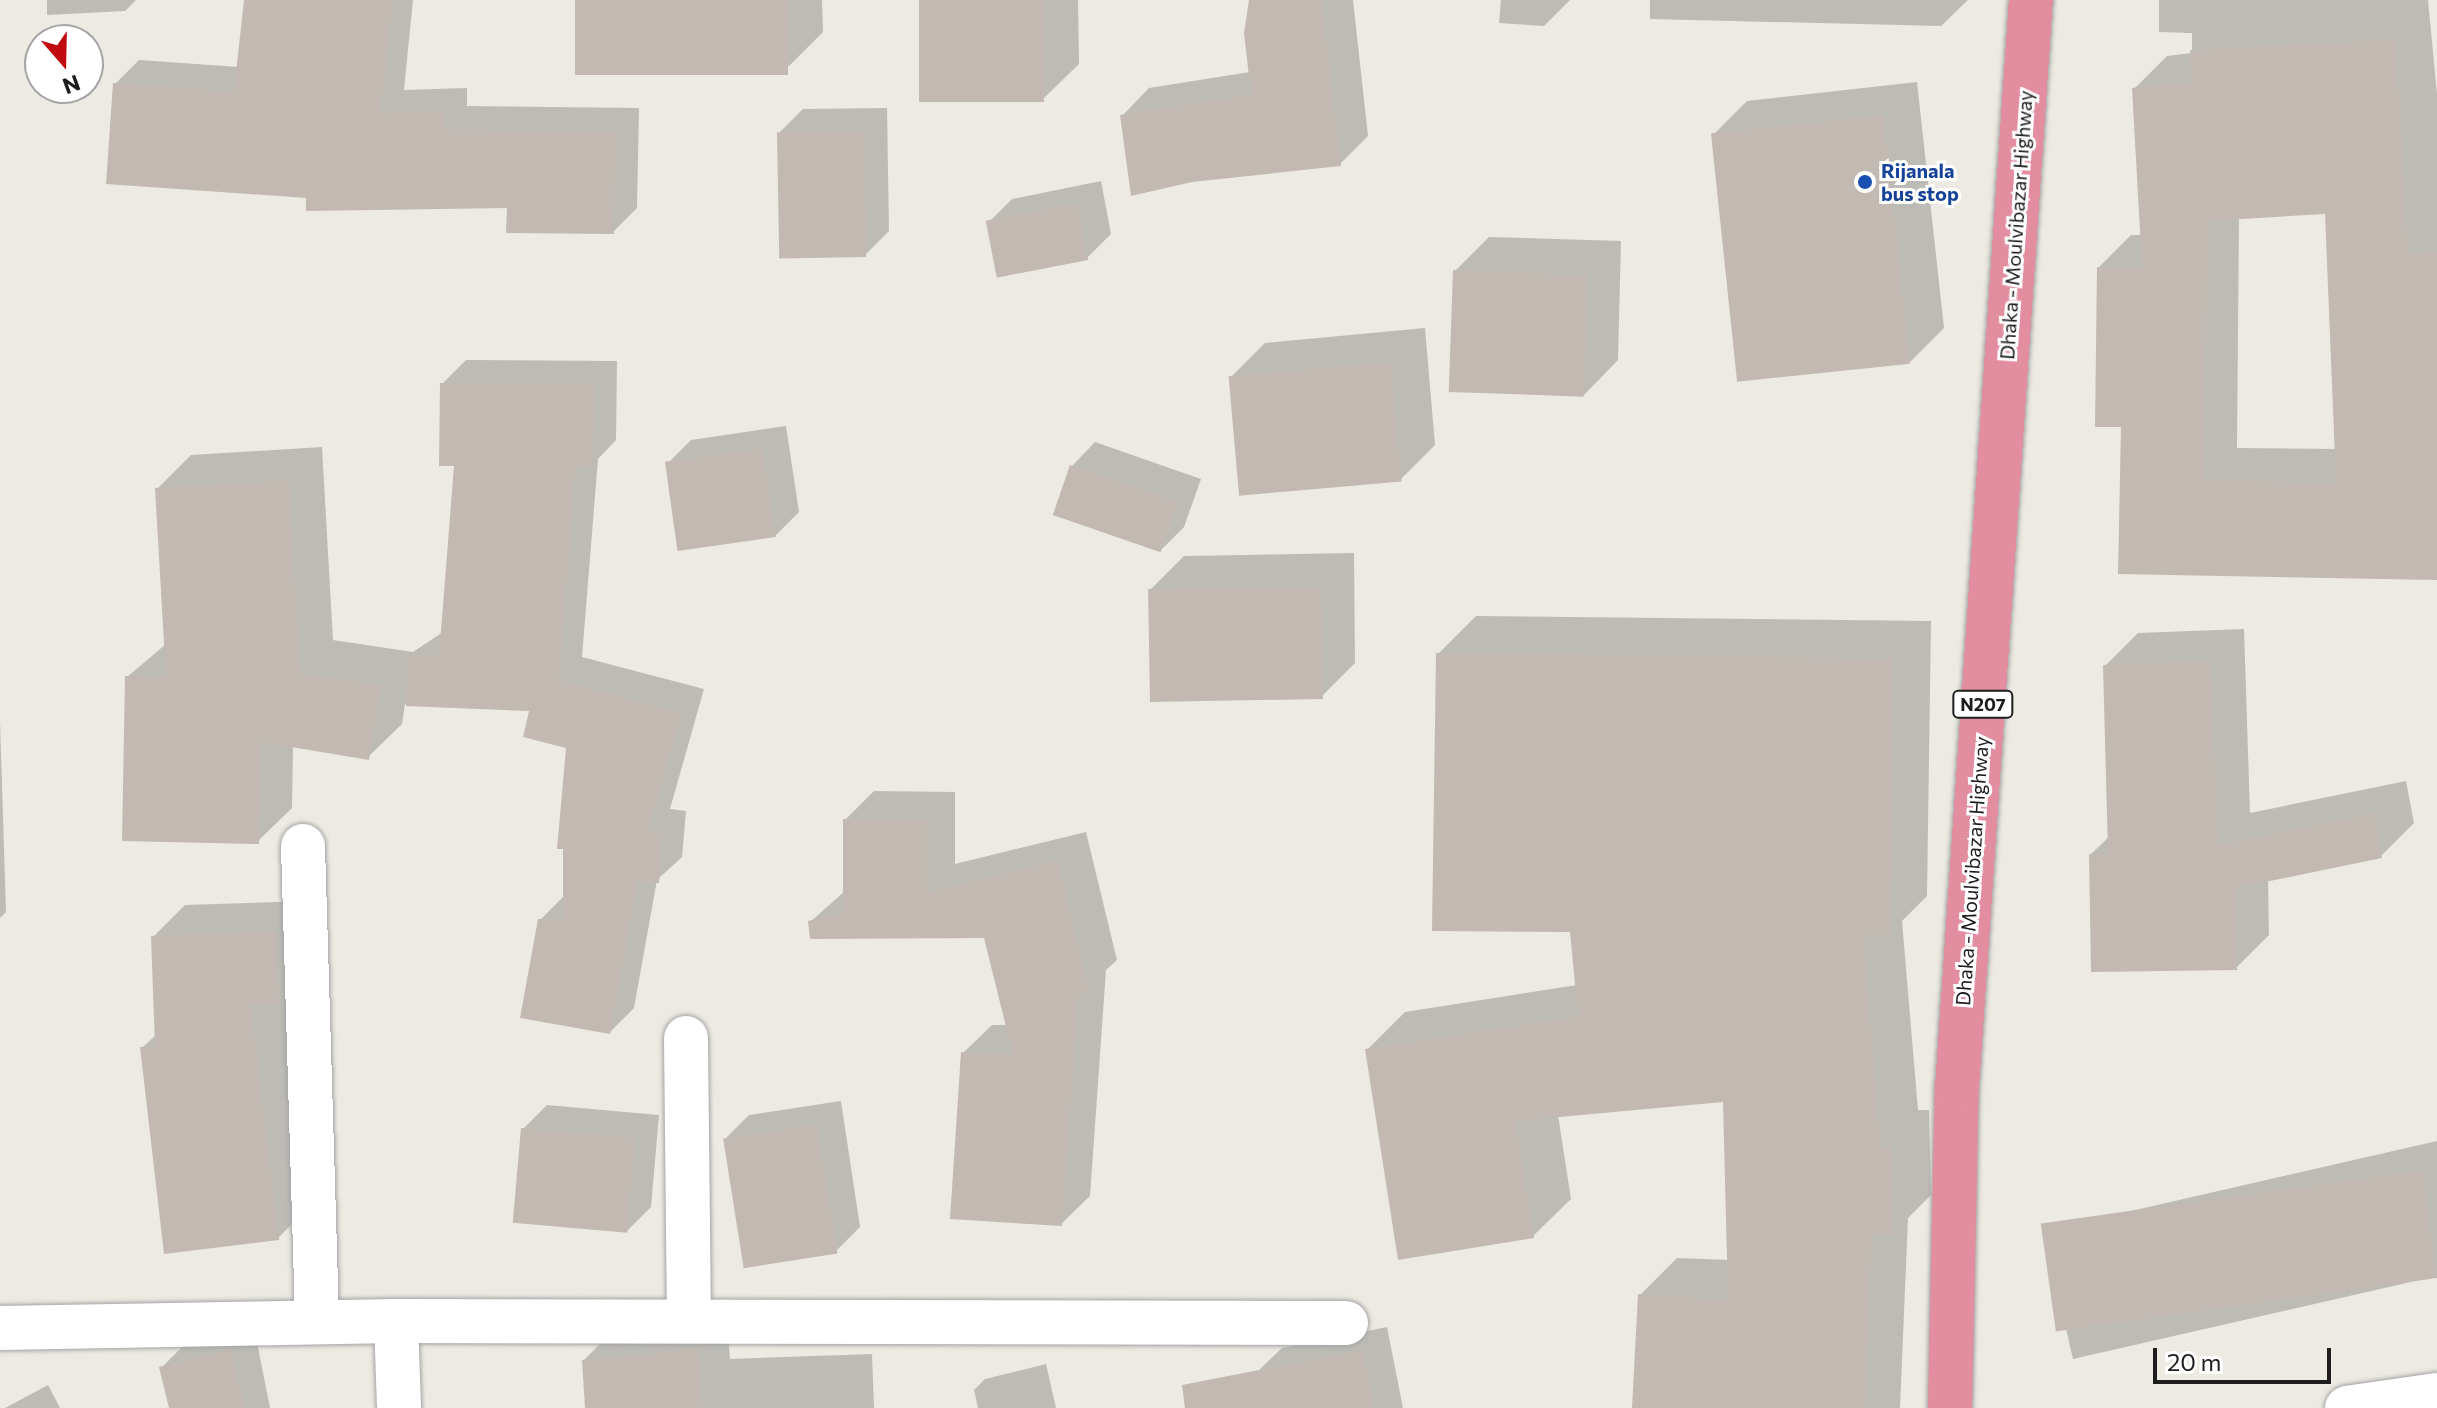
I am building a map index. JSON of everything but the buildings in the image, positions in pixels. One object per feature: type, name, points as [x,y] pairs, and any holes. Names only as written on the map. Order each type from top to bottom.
[{"type":"highway","name":"Dhaka - Moulvibazar Highway","points":[[1950,1408],[1957,1087],[2031,0]]},
{"type":"street","points":[[303,846],[317,1322]]},
{"type":"street","points":[[686,1038],[689,1321]]},
{"type":"street","points":[[396,1321],[399,1408]]},
{"type":"street","points":[[0,1328],[396,1321],[1346,1323]]},
{"type":"street","points":[[2347,1408],[2437,1395]]},
{"type":"place","name":"Rijanala bus stop","points":[[1865,182]]}]
